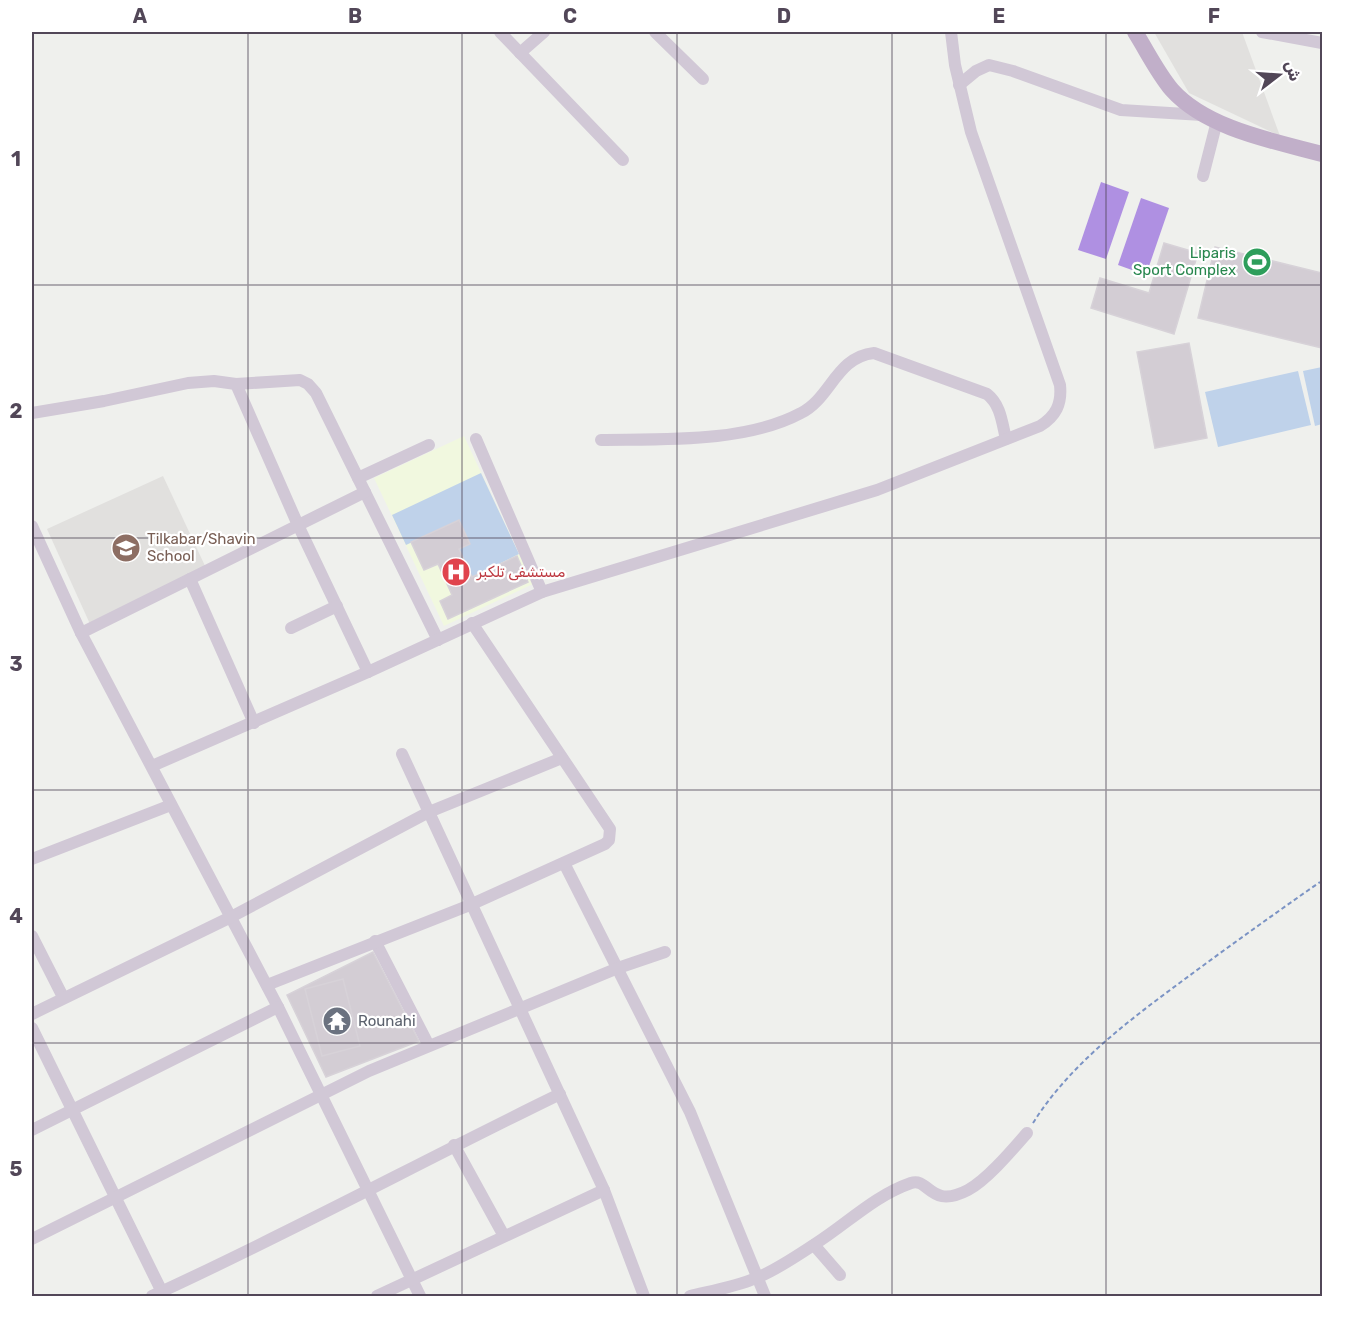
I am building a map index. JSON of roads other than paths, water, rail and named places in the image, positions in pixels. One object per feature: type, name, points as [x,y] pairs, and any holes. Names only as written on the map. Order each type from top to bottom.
[{"type":"main road","points":[[1135,32],[1166,82],[1184,100],[1211,118],[1271,140],[1323,154]]},
{"type":"street","points":[[500,32],[622,160]]},
{"type":"street","points":[[520,53],[544,32]]},
{"type":"street","points":[[655,32],[703,80]]},
{"type":"street","points":[[152,766],[254,723],[542,592],[877,490],[1047,422],[1060,402],[1060,385],[971,132],[959,85],[951,32]]},
{"type":"street","points":[[1262,32],[1323,43]]},
{"type":"street","points":[[959,85],[976,71],[989,65],[1013,71],[1121,110],[1211,118],[1203,176]]},
{"type":"street","points":[[601,440],[731,435],[768,425],[807,411],[844,365],[866,354],[874,353],[987,394],[994,399],[998,407],[1006,439]]},
{"type":"street","points":[[32,413],[104,401],[188,383],[214,381],[236,384],[300,380],[308,384],[316,393],[438,640]]},
{"type":"street","points":[[236,384],[298,525],[368,672]]},
{"type":"street","points":[[476,439],[542,592]]},
{"type":"street","points":[[358,478],[429,445]]},
{"type":"street","points":[[81,633],[365,492]]},
{"type":"street","points":[[32,526],[81,633],[267,985],[420,1296]]},
{"type":"street","points":[[190,579],[254,723]]},
{"type":"street","points":[[291,628],[337,606]]},
{"type":"street","points":[[267,985],[470,904],[564,863],[609,840],[611,833],[472,623]]},
{"type":"street","points":[[402,754],[604,1190],[644,1296]]},
{"type":"street","points":[[32,1014],[231,917],[429,812],[562,758]]},
{"type":"street","points":[[33,854],[171,805]]},
{"type":"street","points":[[564,863],[690,1112],[765,1296]]},
{"type":"street","points":[[32,936],[63,997]]},
{"type":"street","points":[[375,941],[428,1044]]},
{"type":"street","points":[[32,1239],[320,1094],[428,1044],[665,951]]},
{"type":"street","points":[[32,1130],[278,1007]]},
{"type":"street","points":[[32,1028],[116,1197],[160,1295],[368,1191],[454,1145],[560,1094]]},
{"type":"street","points":[[690,1296],[756,1278],[814,1245],[870,1203],[913,1182],[922,1182],[936,1196],[947,1197],[969,1190],[1005,1158],[1027,1133]]},
{"type":"street","points":[[454,1145],[504,1236]]},
{"type":"street","points":[[377,1296],[604,1190]]},
{"type":"street","points":[[814,1245],[840,1275]]},
{"type":"place","name":"Liparis Sport Complex","points":[[1257,262]]},
{"type":"place","name":"Tilkabar/Shavin School","points":[[126,548]]},
{"type":"place","name":"مستشفى تلكبر","points":[[456,572]]},
{"type":"place","name":"Rounahi","points":[[337,1021]]}]
